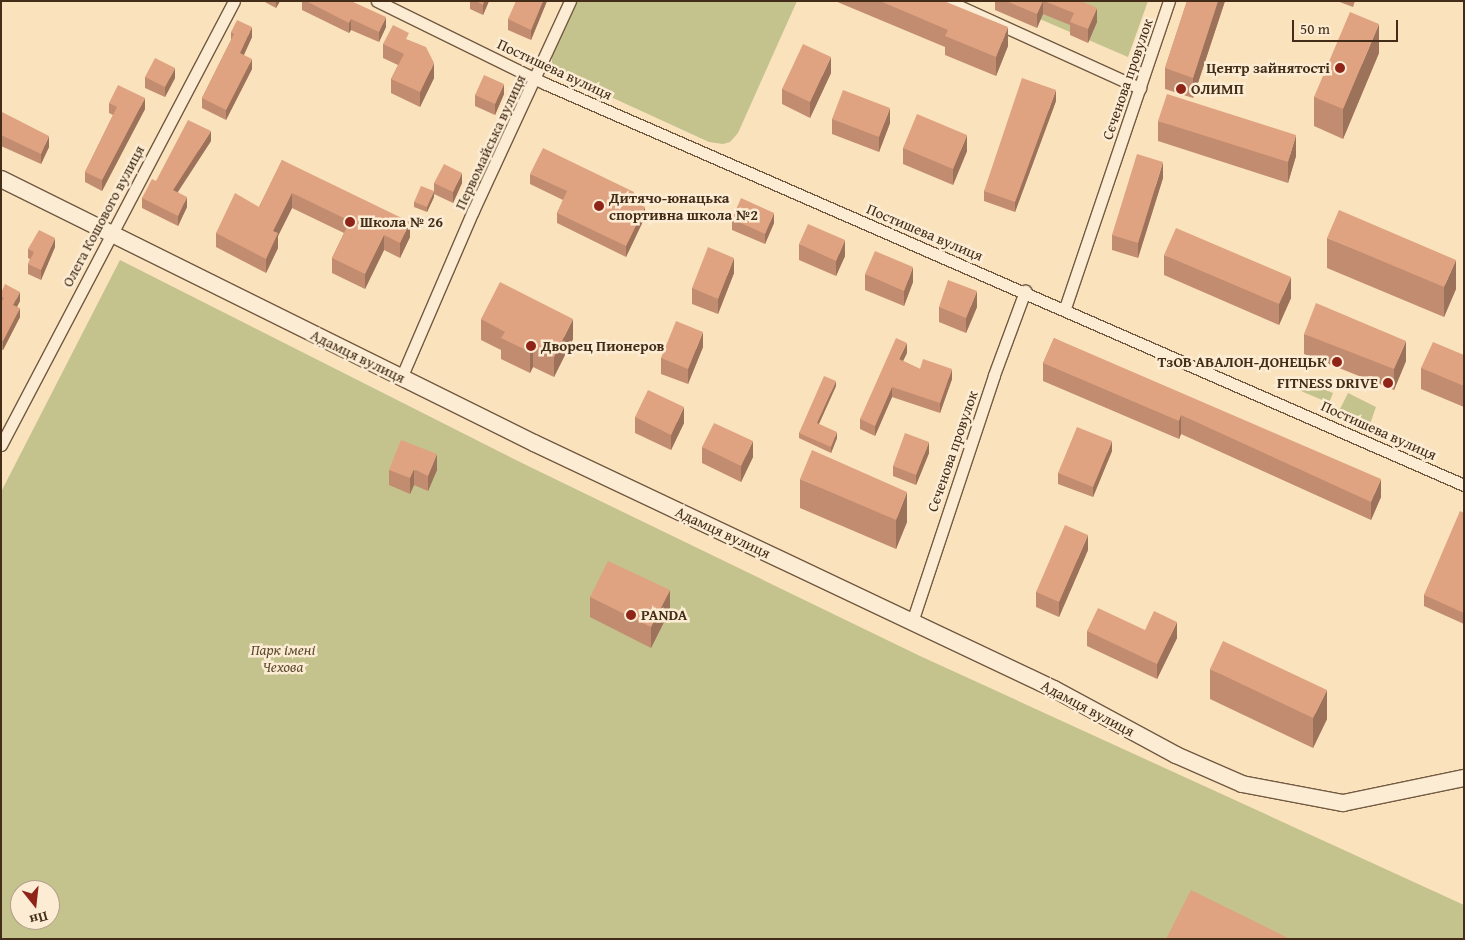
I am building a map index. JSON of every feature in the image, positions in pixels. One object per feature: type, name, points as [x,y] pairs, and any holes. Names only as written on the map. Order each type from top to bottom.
[{"type":"street","name":"Олега Кошового вулиця","points":[[1,445],[110,234],[234,1]]},
{"type":"street","name":"Постишева вулиця","points":[[377,1],[537,79],[1065,308],[1464,485]]},
{"type":"street","name":"Первомайська вулиця","points":[[402,378],[473,212],[537,79],[570,1]]},
{"type":"street","points":[[948,1],[1140,88]]},
{"type":"street","name":"Сєченова провулок","points":[[1065,308],[1169,1]]},
{"type":"street","name":"Адамця вулиця","points":[[1,179],[402,378],[1054,689],[1176,755],[1242,784],[1343,803],[1464,778]]},
{"type":"street","name":"Сєченова провулок","points":[[912,622],[994,375],[1025,291]]},
{"type":"green space","points":[[576,1],[797,1],[738,133],[730,142],[723,144],[709,142],[552,70],[552,57]]},
{"type":"green space","points":[[998,1],[1148,1],[1128,57]]},
{"type":"green space","name":"Парк імені Чехова","points":[[120,260],[524,464],[920,656],[1464,905],[1464,939],[1,939],[1,492]]},
{"type":"green space","points":[[1305,381],[1333,393],[1329,403],[1301,391]]},
{"type":"green space","points":[[1348,393],[1376,407],[1370,424],[1339,411]]},
{"type":"building","points":[[306,1],[351,1],[386,17],[379,32],[351,19],[349,23]]},
{"type":"building","points":[[476,1],[484,1],[483,5]]},
{"type":"building","points":[[516,1],[543,1],[531,30],[508,19]]},
{"type":"building","points":[[880,1],[944,1],[1008,27],[996,57],[945,36],[948,30]]},
{"type":"building","points":[[1006,1],[1043,1],[1037,14]]},
{"type":"building","points":[[1044,1],[1081,1],[1097,8],[1088,29],[1070,22],[1074,13]]},
{"type":"building","points":[[1187,1],[1218,1],[1193,78],[1165,68]]},
{"type":"building","points":[[1350,12],[1379,24],[1343,109],[1314,97]]},
{"type":"building","points":[[237,20],[252,27],[240,53],[252,59],[226,110],[202,98],[234,34],[231,32]]},
{"type":"building","points":[[393,25],[409,33],[406,39],[426,47],[434,63],[420,92],[391,79],[404,54],[383,44]]},
{"type":"building","points":[[803,44],[831,57],[810,102],[782,89]]},
{"type":"building","points":[[155,58],[175,68],[165,87],[145,77]]},
{"type":"building","points":[[484,75],[504,84],[495,104],[475,95]]},
{"type":"building","points":[[1022,78],[1056,90],[1015,202],[984,191]]},
{"type":"building","points":[[118,85],[145,98],[102,180],[85,172],[117,107],[109,103]]},
{"type":"building","points":[[843,90],[890,108],[879,137],[832,119]]},
{"type":"building","points":[[1167,94],[1296,135],[1288,162],[1158,121]]},
{"type":"building","points":[[2,112],[49,136],[41,154],[1,135]]},
{"type":"building","points":[[917,114],[967,135],[953,169],[903,148]]},
{"type":"building","points":[[188,120],[211,131],[173,190],[187,197],[178,216],[142,198],[152,179],[156,181]]},
{"type":"building","name":"Дитячо-юнацька спортивна школа №2","points":[[543,148],[634,192],[631,200],[645,207],[626,246],[557,213],[567,191],[530,174]]},
{"type":"building","points":[[1137,154],[1163,162],[1138,243],[1112,235]]},
{"type":"building","points":[[282,160],[410,222],[400,243],[384,235],[365,274],[332,258],[350,221],[292,193],[273,231],[278,233],[266,259],[216,233],[235,193],[259,207]]},
{"type":"building","points":[[444,164],[462,173],[453,192],[434,183]]},
{"type":"building","points":[[421,186],[434,191],[427,207],[414,202]]},
{"type":"building","points":[[741,198],[774,213],[765,234],[732,219]]},
{"type":"building","points":[[1339,210],[1456,260],[1444,287],[1327,238]]},
{"type":"building","points":[[808,224],[845,240],[836,261],[799,244]]},
{"type":"building","points":[[1176,228],[1291,277],[1279,304],[1164,255]]},
{"type":"building","points":[[39,230],[55,238],[41,270],[28,264],[34,252],[28,249]]},
{"type":"building","points":[[708,247],[734,258],[718,299],[692,288]]},
{"type":"building","points":[[875,251],[913,267],[904,291],[865,274]]},
{"type":"building","points":[[948,280],[977,291],[966,318],[939,307]]},
{"type":"building","points":[[500,282],[573,319],[554,357],[533,347],[530,352],[501,338],[505,332],[481,319]]},
{"type":"building","points":[[5,284],[20,292],[13,305],[20,308],[3,341],[1,340],[1,302],[4,298],[1,296],[1,293]]},
{"type":"building","points":[[1316,303],[1406,341],[1394,369],[1304,334]]},
{"type":"building","points":[[676,321],[703,332],[688,369],[661,358]]},
{"type":"building","points":[[896,338],[907,343],[899,359],[920,369],[923,359],[952,369],[940,403],[892,387],[875,426],[860,419]]},
{"type":"building","points":[[1054,338],[1381,479],[1371,502],[1181,415],[1179,421],[1043,363]]},
{"type":"building","points":[[1433,342],[1464,355],[1464,386],[1421,368]]},
{"type":"building","points":[[824,376],[836,381],[817,423],[837,432],[831,447],[799,433]]},
{"type":"building","points":[[648,390],[684,407],[671,435],[635,417]]},
{"type":"building","points":[[714,423],[753,441],[741,466],[702,447]]},
{"type":"building","points":[[1077,427],[1112,441],[1093,487],[1058,473]]},
{"type":"building","points":[[905,433],[929,442],[916,475],[893,466]]},
{"type":"building","points":[[401,440],[437,454],[428,476],[414,469],[410,478],[389,470]]},
{"type":"building","points":[[812,450],[907,492],[896,520],[800,479]]},
{"type":"building","points":[[1460,511],[1464,513],[1464,613],[1424,595]]},
{"type":"building","points":[[1065,525],[1088,535],[1059,602],[1036,592]]},
{"type":"building","points":[[608,561],[670,590],[651,627],[590,597]]},
{"type":"building","points":[[1098,608],[1145,630],[1154,611],[1177,622],[1157,664],[1087,631]]},
{"type":"building","points":[[1223,641],[1327,690],[1313,718],[1210,669]]},
{"type":"building","points":[[1191,890],[1290,939],[1166,939]]},
{"type":"place","name":"Центр зайнятості","points":[[1340,68]]},
{"type":"place","name":"ОЛИМП","points":[[1181,89]]},
{"type":"place","name":"Дитячо-юнацька спортивна школа №2","points":[[599,206]]},
{"type":"place","name":"Школа № 26","points":[[350,222]]},
{"type":"place","name":"Дворец Пионеров","points":[[531,346]]},
{"type":"place","name":"ТзОВ АВАЛОН-ДОНЕЦЬК","points":[[1337,362]]},
{"type":"place","name":"FITNESS DRIVE","points":[[1388,383]]},
{"type":"place","name":"PANDA","points":[[631,615]]}]
